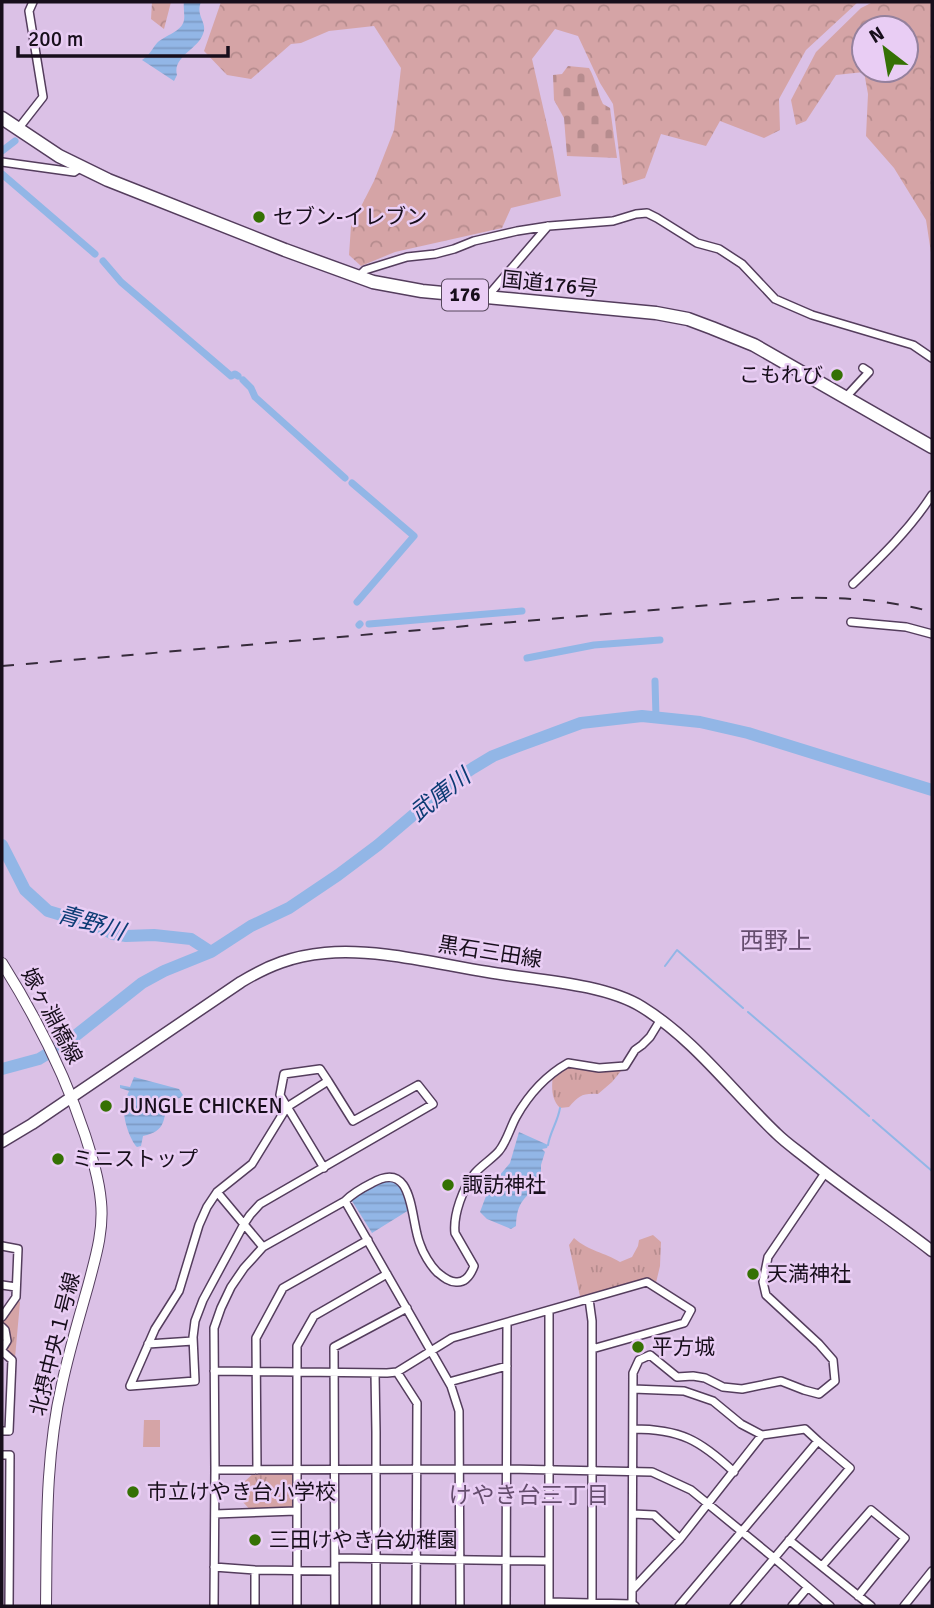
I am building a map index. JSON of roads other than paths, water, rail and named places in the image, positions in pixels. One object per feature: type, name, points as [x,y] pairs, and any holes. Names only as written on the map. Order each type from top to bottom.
[{"type":"highway","name":"国道176号","points":[[2,118],[80,168],[358,277],[397,288],[656,313],[688,319],[754,345],[932,447]]},
{"type":"main road","name":"黒石三田線","points":[[2,1142],[70,1092],[265,967],[289,959],[323,953],[401,957],[592,988],[639,1005],[661,1019],[703,1058],[777,1135],[932,1251]]},
{"type":"street","points":[[18,130],[43,97],[29,11],[33,2]]},
{"type":"street","points":[[2,162],[74,172],[80,168]]},
{"type":"street","points":[[358,277],[365,270],[407,257],[454,249],[474,241],[549,226],[613,221],[647,213],[697,243],[719,248],[742,264],[775,299],[812,315],[913,345],[932,358]]},
{"type":"street","points":[[487,297],[549,226]]},
{"type":"street","points":[[845,398],[869,372],[863,368]]},
{"type":"street","points":[[853,584],[889,550],[932,495]]},
{"type":"street","points":[[851,622],[906,627],[932,634]]},
{"type":"street","name":"嫁ヶ淵橋線","points":[[2,963],[28,1006],[70,1092]]},
{"type":"street","points":[[214,1606],[214,1328],[230,1287],[244,1268],[263,1247],[383,1177],[402,1183],[410,1196],[420,1245],[434,1268],[451,1281],[457,1283],[466,1279],[474,1266],[454,1227],[461,1197],[473,1175],[499,1151],[515,1118],[536,1088],[546,1077],[568,1063],[599,1068],[625,1066],[635,1050],[650,1037],[661,1019]]},
{"type":"street","points":[[324,1168],[287,1107],[280,1095],[284,1074],[320,1069],[353,1121],[418,1085],[433,1104],[324,1168],[260,1204],[244,1224],[202,1300],[195,1321],[193,1341],[195,1381],[130,1386],[148,1344],[179,1291],[207,1207],[218,1192],[252,1164],[287,1107],[328,1082]]},
{"type":"street","name":"北摂中央１号線","points":[[46,1606],[50,1455],[62,1384],[98,1249],[102,1224],[98,1179],[70,1092]]},
{"type":"street","points":[[549,1311],[549,1604],[634,1605],[633,1373],[636,1366],[639,1360],[650,1355],[677,1377],[705,1378],[723,1387],[742,1389],[781,1381],[819,1394],[835,1381],[833,1360],[766,1296],[763,1282],[768,1257],[825,1173]]},
{"type":"street","points":[[218,1192],[263,1247]]},
{"type":"street","points":[[345,1201],[449,1382],[459,1411],[460,1606]]},
{"type":"street","points":[[257,1470],[256,1339],[283,1288],[368,1240]]},
{"type":"street","points":[[2,1246],[18,1248],[16,1297],[2,1317]]},
{"type":"street","points":[[297,1606],[297,1346],[314,1317],[387,1274]]},
{"type":"street","points":[[214,1371],[397,1372],[452,1338],[647,1282],[691,1310],[684,1323],[592,1349]]},
{"type":"street","points":[[2,1285],[16,1287]]},
{"type":"street","points":[[589,1299],[592,1321],[592,1605]]},
{"type":"street","points":[[335,1606],[334,1348],[407,1308]]},
{"type":"street","points":[[506,1606],[507,1323]]},
{"type":"street","points":[[2,1327],[7,1341],[2,1350],[12,1360],[9,1432],[2,1431]]},
{"type":"street","points":[[148,1344],[193,1341]]},
{"type":"street","points":[[449,1382],[507,1366]]},
{"type":"street","points":[[397,1372],[417,1403],[416,1606]]},
{"type":"street","points":[[375,1373],[376,1606]]},
{"type":"street","points":[[633,1390],[684,1391],[713,1401],[741,1424],[762,1434],[805,1429],[850,1468],[734,1606]]},
{"type":"street","points":[[633,1429],[658,1429],[685,1436],[711,1451],[734,1472]]},
{"type":"street","points":[[633,1589],[680,1539],[762,1434]]},
{"type":"street","points":[[679,1606],[818,1441]]},
{"type":"street","points":[[2,1455],[10,1455],[6,1585],[9,1606]]},
{"type":"street","points":[[215,1470],[506,1469],[652,1472],[691,1490],[830,1606]]},
{"type":"street","points":[[821,1566],[870,1510],[905,1538],[858,1596]]},
{"type":"street","points":[[215,1514],[296,1511]]},
{"type":"street","points":[[633,1514],[654,1515],[680,1539]]},
{"type":"street","points":[[789,1540],[871,1606]]},
{"type":"street","points":[[335,1558],[548,1561]]},
{"type":"street","points":[[214,1567],[335,1571]]},
{"type":"street","points":[[255,1570],[255,1606]]},
{"type":"street","points":[[904,1606],[932,1571]]},
{"type":"street","points":[[792,1606],[808,1587]]},
{"type":"water","points":[[184,2],[201,2],[199,11],[204,30],[200,39],[178,63],[174,81],[142,60],[160,40],[183,24]]},
{"type":"water","points":[[134,1077],[179,1089],[183,1095],[168,1100],[163,1123],[156,1131],[143,1136],[141,1146],[137,1147],[125,1118],[124,1106],[129,1091],[120,1088],[120,1085],[130,1087]]},
{"type":"water","points":[[519,1132],[548,1145],[542,1149],[545,1152],[541,1165],[541,1182],[523,1201],[518,1211],[516,1226],[511,1229],[487,1219],[480,1212],[489,1188],[510,1163]]},
{"type":"water","points":[[381,1180],[394,1182],[402,1188],[409,1210],[372,1233],[352,1201],[353,1196]]},
{"type":"waterway","points":[[2,151],[15,141]]},
{"type":"waterway","points":[[2,174],[95,254]]},
{"type":"waterway","points":[[103,261],[121,282],[231,376],[238,376]]},
{"type":"waterway","points":[[243,380],[255,397],[345,478]]},
{"type":"waterway","points":[[352,483],[414,536],[357,602]]},
{"type":"waterway","points":[[369,624],[522,611]]},
{"type":"waterway","points":[[527,658],[594,645],[660,640]]},
{"type":"waterway","points":[[655,681],[656,717]]},
{"type":"waterway","name":"武庫川","points":[[2,1069],[39,1059],[70,1040],[142,983],[211,952],[251,926],[289,908],[378,845],[452,782],[493,756],[581,723],[642,716],[700,722],[748,733],[932,790]]},
{"type":"waterway","name":"青野川","points":[[2,845],[25,890],[48,911],[98,926],[113,934],[191,939],[211,952]]},
{"type":"waterway","points":[[665,966],[677,950],[743,1008]]},
{"type":"waterway","points":[[748,1012],[869,1116]]},
{"type":"waterway","points":[[548,1145],[560,1108]]},
{"type":"waterway","points":[[873,1120],[932,1171]]},
{"type":"railway","points":[[2,666],[792,598],[863,600],[932,612]]},
{"type":"place","name":"セブン-イレブン","points":[[259,217]]},
{"type":"place","name":"こもれび","points":[[837,375]]},
{"type":"place","name":"JUNGLE CHICKEN","points":[[106,1106]]},
{"type":"place","name":"ミニストップ","points":[[58,1159]]},
{"type":"place","name":"諏訪神社","points":[[448,1185]]},
{"type":"place","name":"天満神社","points":[[753,1274]]},
{"type":"place","name":"平方城","points":[[638,1347]]},
{"type":"place","name":"市立けやき台小学校","points":[[133,1492]]},
{"type":"place","name":"三田けやき台幼稚園","points":[[255,1540]]},
{"type":"district","name":"西野上","points":[[776,941]]},
{"type":"district","name":"けやき台三丁目","points":[[529,1495]]}]
